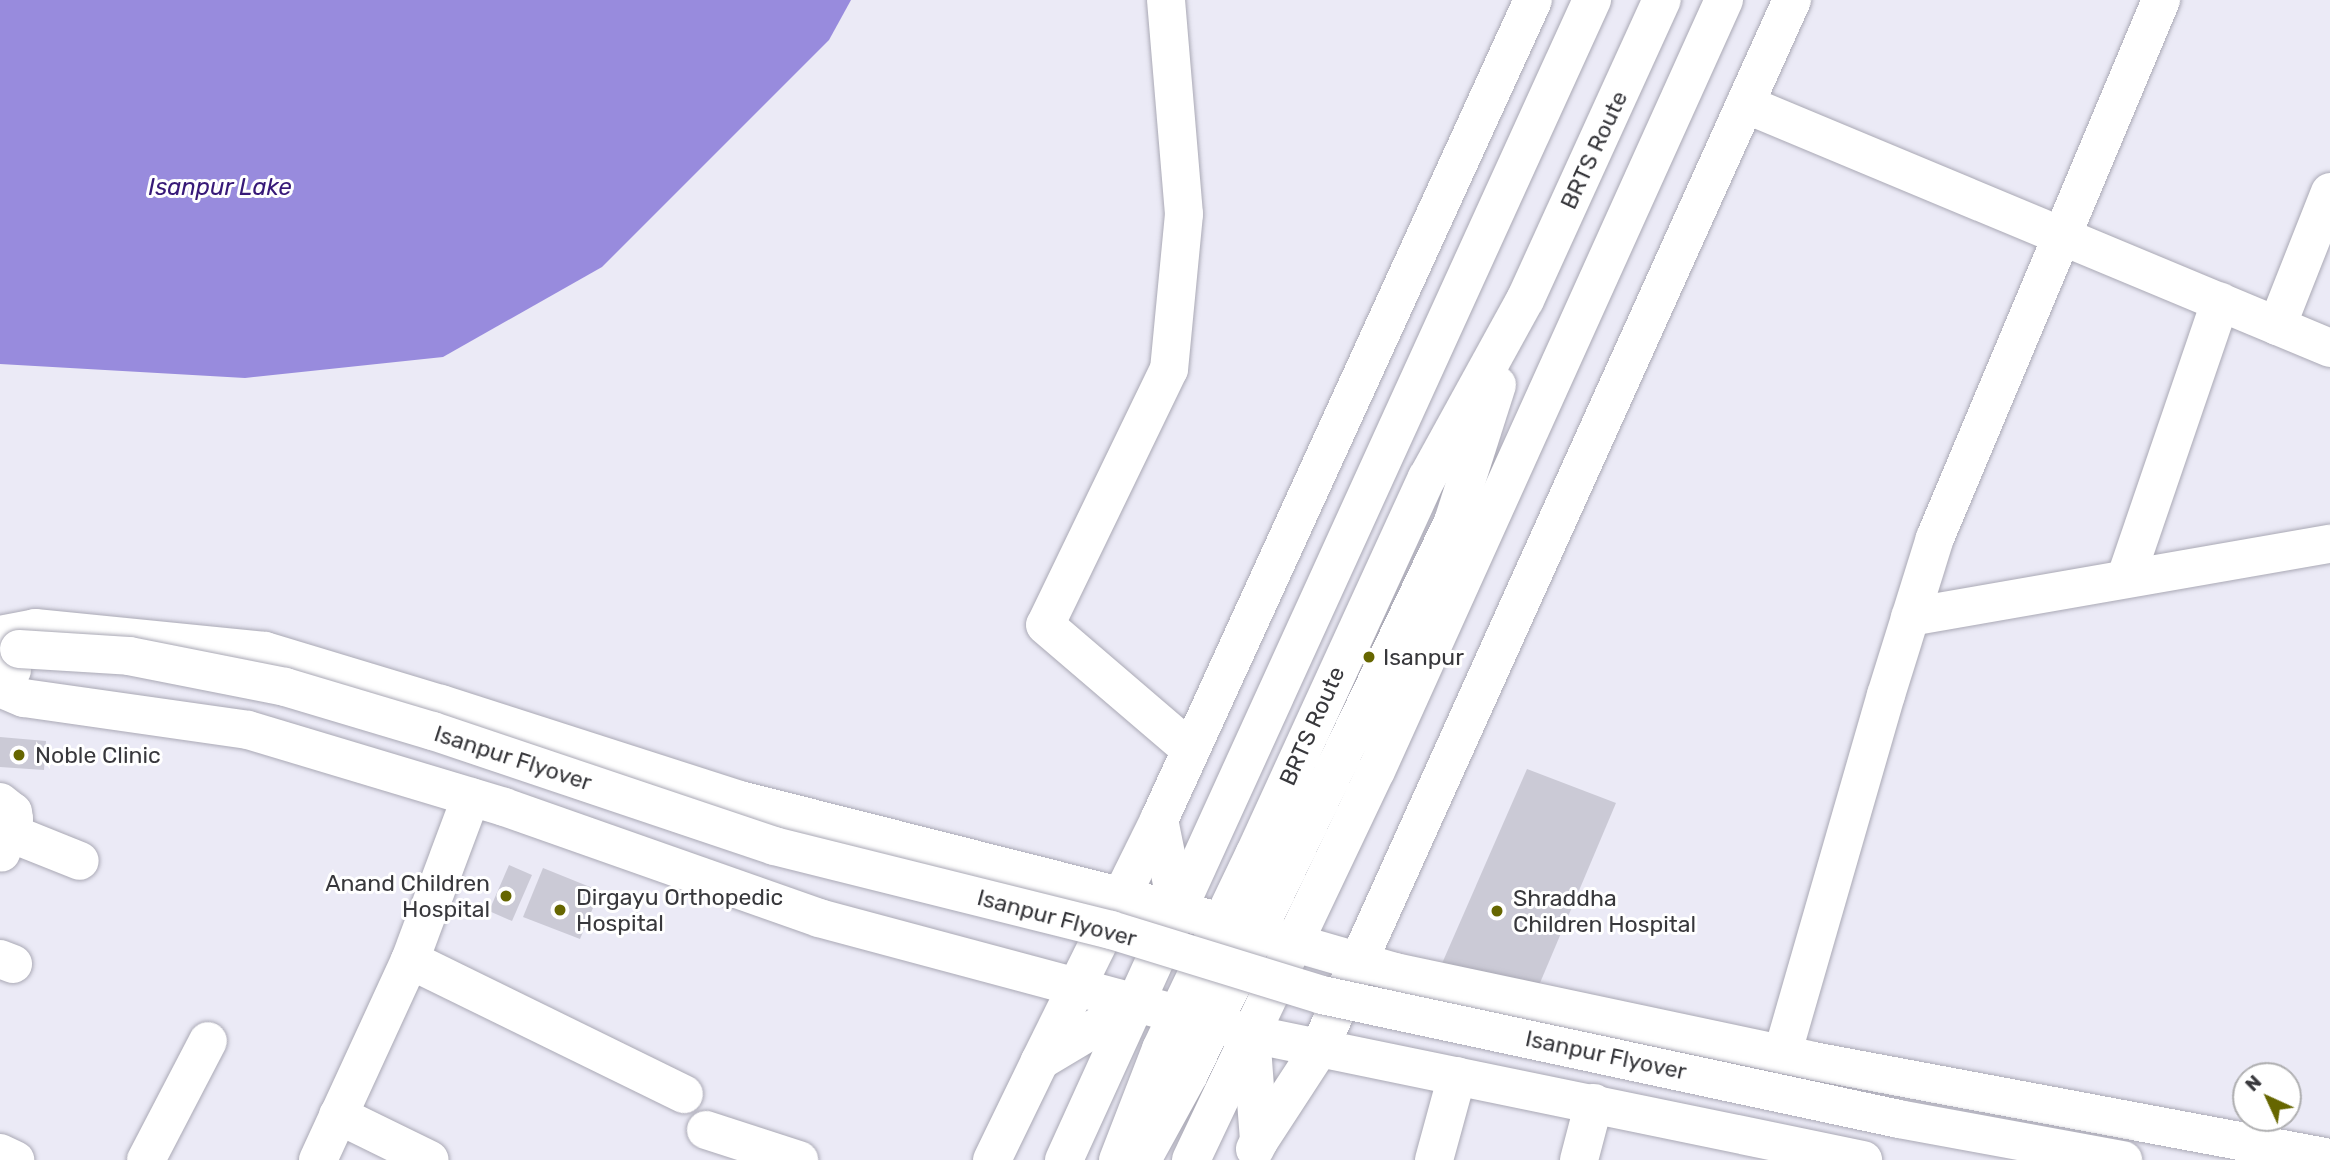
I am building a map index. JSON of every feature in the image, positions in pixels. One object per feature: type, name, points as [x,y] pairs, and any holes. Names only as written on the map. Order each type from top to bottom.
[{"type":"street","points":[[1166,0],[1184,214],[1169,369],[1045,625],[1191,750]]},
{"type":"street","points":[[992,1160],[1159,820],[1533,0]]},
{"type":"street","points":[[1064,1160],[1592,0]]},
{"type":"street","name":"BRTS Route","points":[[1118,1160],[1195,1019],[1239,927],[1427,478],[1525,300],[1662,0]]},
{"type":"street","points":[[1191,1160],[1382,758],[1724,0]]},
{"type":"street","points":[[1254,1151],[1319,1049],[1792,0]]},
{"type":"street","points":[[1782,1055],[1935,538],[2161,0]]},
{"type":"street","points":[[1745,104],[2330,348]]},
{"type":"street","points":[[2277,326],[2330,192]]},
{"type":"street","points":[[2126,577],[2220,302]]},
{"type":"street","points":[[1910,617],[2126,577],[2330,544]]},
{"type":"street","points":[[1863,1160],[1757,1149],[1594,1103],[1251,1034],[819,918],[471,797],[248,730],[24,698],[5,660],[35,628],[265,651],[441,704],[740,800],[1239,927],[1357,961],[1782,1055],[2330,1158]]},
{"type":"street","name":"Isanpur Flyover","points":[[5,660],[129,656],[285,687],[433,731],[774,846],[1111,930],[1322,995],[1899,1119],[2123,1160]]},
{"type":"street","name":"Isanpur Flyover","points":[[5,660],[280,708],[426,752],[768,867],[1105,951],[1316,1016],[1894,1140],[2002,1160]]},
{"type":"street","points":[[318,1160],[410,960],[471,797]]},
{"type":"street","points":[[1159,820],[1178,913]]},
{"type":"street","points":[[3,830],[80,861]]},
{"type":"street","points":[[410,960],[684,1094]]},
{"type":"street","points":[[1040,1062],[1137,1003]]},
{"type":"street","name":"BRTS Route","points":[[1142,1160],[1195,1019]]},
{"type":"street","points":[[1251,1034],[1254,1151]]},
{"type":"street","points":[[146,1160],[208,1041]]},
{"type":"street","points":[[1434,1160],[1457,1076]]},
{"type":"street","points":[[1579,1160],[1594,1103]]},
{"type":"street","points":[[338,1115],[430,1160]]},
{"type":"street","points":[[706,1130],[799,1160]]},
{"type":"street","points":[[0,1153],[15,1160]]},
{"type":"water","name":"Isanpur Lake","points":[[0,0],[851,0],[829,40],[602,267],[443,357],[245,378],[0,364]]},
{"type":"building","points":[[0,737],[46,741],[44,770],[0,767]]},
{"type":"building","points":[[1527,769],[1616,803],[1537,990],[1440,968]]},
{"type":"building","points":[[509,865],[532,875],[512,921],[489,911]]},
{"type":"building","points":[[543,868],[600,891],[580,939],[523,917]]},
{"type":"place","name":"Isanpur","points":[[1369,657]]},
{"type":"place","name":"Noble Clinic","points":[[19,755]]},
{"type":"place","name":"Anand Children Hospital","points":[[506,896]]},
{"type":"place","name":"Dirgayu Orthopedic Hospital","points":[[560,910]]},
{"type":"place","name":"Shraddha Children Hospital","points":[[1497,911]]}]
